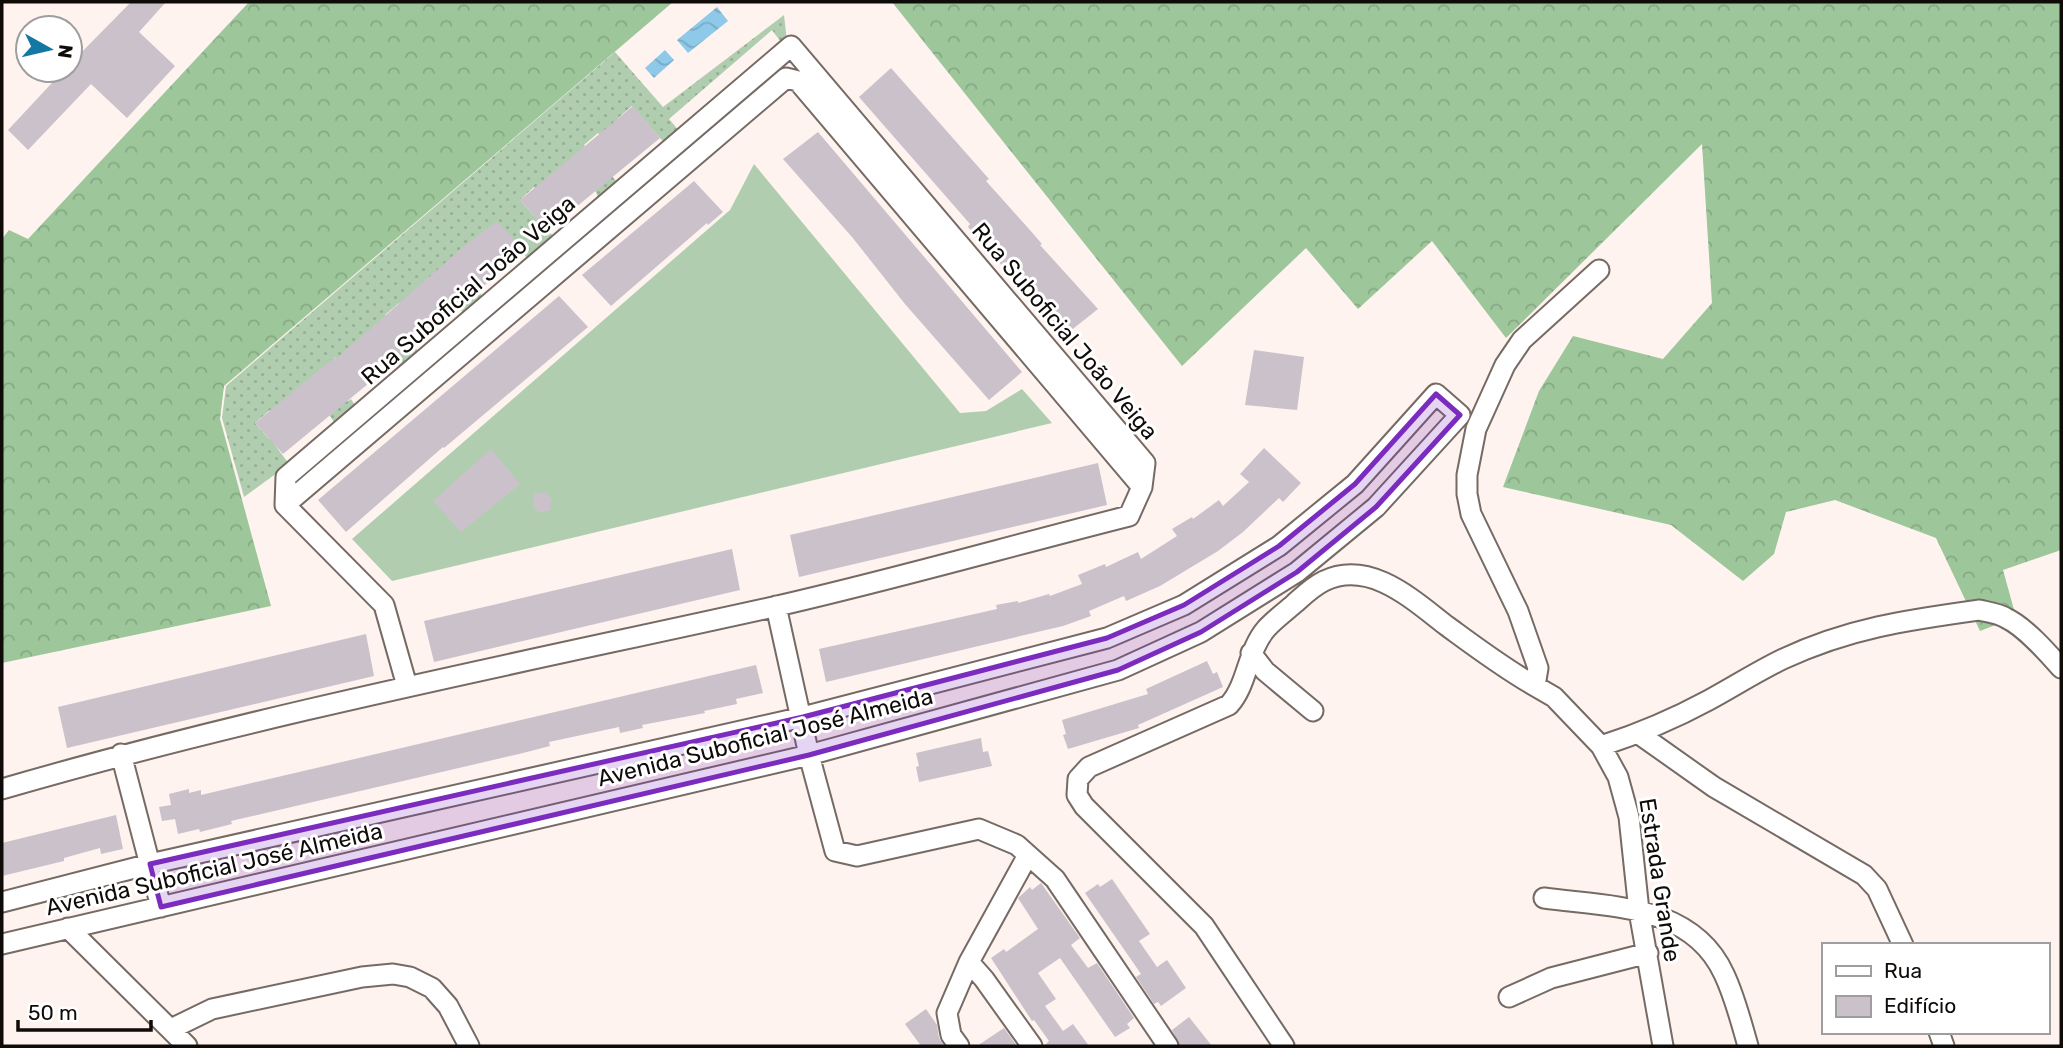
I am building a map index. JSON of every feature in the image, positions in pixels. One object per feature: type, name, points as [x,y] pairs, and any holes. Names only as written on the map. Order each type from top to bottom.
[{"type":"street","name":"Rua Suboficial João Veiga","points":[[285,505],[286,477],[791,46],[1145,463],[1142,487]]},
{"type":"street","name":"Rua Suboficial João Veiga","points":[[285,505],[786,78],[798,81],[1142,487]]},
{"type":"street","points":[[1535,686],[1538,668],[1518,611],[1471,514],[1467,475],[1476,429],[1505,365],[1522,340],[1599,270]]},
{"type":"street","name":"Avenida Suboficial José Almeida","points":[[2,902],[150,864],[803,717],[1107,638],[1184,605],[1279,546],[1355,484],[1436,394],[1460,415],[1376,507],[1297,572],[1200,632],[1118,670],[810,755],[2,944]]},
{"type":"street","points":[[2,789],[121,754],[407,686],[776,606],[1129,516],[1142,487]]},
{"type":"street","points":[[285,505],[384,605],[407,686]]},
{"type":"street","name":"Estrada Grande","points":[[1284,1046],[1204,926],[1084,806],[1077,795],[1078,779],[1089,767],[1229,705],[1239,688],[1251,653],[1266,629],[1324,580],[1355,575],[1371,578],[1400,590],[1497,665],[1554,697],[1601,746],[1618,777],[1629,817],[1639,911],[1663,1046]]},
{"type":"street","points":[[776,606],[835,851],[857,856],[979,829],[1017,845],[1055,878],[1168,1046]]},
{"type":"street","points":[[1601,746],[1639,734],[1706,702],[1782,660],[1864,629],[1905,620],[1979,610],[2007,618],[2043,648],[2061,668]]},
{"type":"street","points":[[1251,653],[1265,671],[1313,711]]},
{"type":"street","points":[[1639,734],[1714,787],[1864,875],[1877,889],[1902,943]]},
{"type":"street","points":[[121,754],[161,907]]},
{"type":"street","points":[[959,1046],[951,1035],[947,1013],[969,962],[1028,855]]},
{"type":"street","points":[[1544,898],[1639,911],[1674,921],[1704,944],[1723,971],[1737,1005],[1748,1046]]},
{"type":"street","points":[[68,928],[187,1046]]},
{"type":"street","points":[[1509,997],[1551,978],[1648,953]]},
{"type":"street","points":[[969,962],[1032,1046]]},
{"type":"street","points":[[171,1029],[212,1009],[362,977],[393,974],[410,977],[432,988],[448,1006],[469,1046]]},
{"type":"highlighted area","points":[[1436,394],[1460,415],[1376,507],[1297,572],[1201,632],[1118,670],[809,755],[161,907],[150,864],[803,717],[1107,638],[1184,605],[1279,546],[1355,484]]},
{"type":"green space","points":[[249,2],[673,2],[224,386],[220,419],[271,606],[2,663],[2,239],[9,230],[28,239]]},
{"type":"green space","points":[[892,2],[2061,2],[2061,550],[2003,570],[2016,617],[1980,631],[1936,538],[1835,500],[1786,512],[1774,554],[1743,581],[1671,525],[1503,487],[1539,391],[1573,336],[1663,359],[1712,303],[1702,144],[1506,338],[1432,241],[1358,309],[1306,248],[1182,366]]},
{"type":"green space","points":[[784,15],[787,41],[783,45],[772,30],[669,119],[681,133],[667,146],[632,106],[618,118],[624,125],[606,141],[598,133],[584,145],[618,183],[599,200],[587,182],[541,196],[534,187],[520,200],[534,216],[541,211],[540,222],[555,238],[529,261],[515,242],[478,290],[483,297],[463,313],[451,297],[407,311],[399,303],[385,315],[418,351],[399,371],[387,352],[342,366],[335,357],[340,392],[348,401],[351,399],[356,407],[336,425],[322,404],[277,419],[270,410],[255,423],[269,439],[276,434],[275,445],[289,464],[244,497],[222,418],[226,386],[615,52],[663,107]]},
{"type":"green space","points":[[754,164],[960,413],[986,411],[1022,389],[1052,423],[392,581],[352,539],[730,210]]},
{"type":"water","points":[[717,7],[728,21],[688,53],[677,40]]},
{"type":"water","points":[[665,50],[674,60],[654,78],[645,68]]},
{"type":"building","points":[[131,2],[166,2],[139,32],[175,66],[127,118],[91,84],[28,150],[8,130],[51,84],[84,84],[84,50]]},
{"type":"building","points":[[891,68],[989,179],[986,181],[1042,244],[1040,245],[1098,309],[1064,336],[859,97]]},
{"type":"building","points":[[633,106],[660,138],[547,231],[520,200]]},
{"type":"building","points":[[818,132],[1022,372],[989,400],[783,159]]},
{"type":"building","points":[[694,181],[723,212],[611,306],[582,275]]},
{"type":"building","points":[[497,221],[525,252],[459,306],[461,308],[440,326],[438,324],[375,380],[283,454],[255,423],[335,357],[336,359],[463,247]]},
{"type":"building","points":[[559,296],[588,327],[443,447],[346,532],[318,500]]},
{"type":"building","points":[[1254,350],[1304,357],[1297,410],[1245,405]]},
{"type":"building","points":[[1264,448],[1301,483],[1283,502],[1279,498],[1218,551],[1160,586],[1126,601],[1124,596],[1089,611],[1091,616],[1063,626],[826,682],[819,649],[997,609],[996,605],[1018,603],[1049,594],[1050,596],[1082,584],[1078,575],[1105,564],[1106,567],[1138,552],[1141,559],[1177,536],[1172,529],[1192,517],[1193,519],[1219,500],[1223,506],[1249,482],[1240,474]]},
{"type":"building","points":[[491,449],[520,484],[461,532],[433,501]]},
{"type":"building","points":[[1098,463],[1107,505],[799,577],[790,535]]},
{"type":"building","points":[[545,492],[552,499],[550,510],[540,513],[533,507],[534,494]]},
{"type":"building","points":[[732,549],[740,590],[434,662],[424,621]]},
{"type":"building","points":[[366,634],[374,676],[67,748],[58,707]]},
{"type":"building","points":[[1207,661],[1213,674],[1217,672],[1223,687],[1138,725],[1139,728],[1068,749],[1062,720],[1148,694],[1146,689]]},
{"type":"building","points":[[756,665],[763,693],[736,699],[737,704],[704,711],[705,713],[642,725],[643,728],[620,733],[619,727],[549,742],[550,746],[519,754],[231,821],[232,824],[200,832],[199,829],[178,834],[175,819],[162,821],[159,807],[171,805],[169,794],[189,789],[189,793],[201,790],[201,795]]},
{"type":"building","points":[[981,738],[983,752],[988,751],[992,766],[919,782],[916,753]]},
{"type":"building","points":[[116,815],[123,849],[101,854],[100,848],[64,858],[64,861],[2,876],[2,843]]},
{"type":"building","points":[[1112,879],[1150,934],[1139,941],[1157,967],[1167,960],[1186,988],[1161,1006],[1158,1002],[1154,1004],[1136,977],[1141,974],[1085,893]]},
{"type":"building","points":[[1041,883],[1080,938],[1071,945],[1088,968],[1097,963],[1134,1018],[1127,1024],[1130,1028],[1115,1037],[1060,958],[1038,973],[1056,999],[1045,1006],[1063,1031],[1073,1024],[1089,1046],[1044,1046],[1049,1041],[1034,1020],[1032,1021],[991,958],[1004,949],[1006,952],[1038,929],[1018,898],[1030,887],[1032,890]]},
{"type":"building","points":[[926,1009],[937,1025],[939,1038],[944,1046],[921,1046],[905,1024]]},
{"type":"building","points":[[1189,1017],[1212,1046],[1180,1046],[1172,1030]]},
{"type":"building","points":[[1004,1028],[1017,1046],[977,1046]]}]
